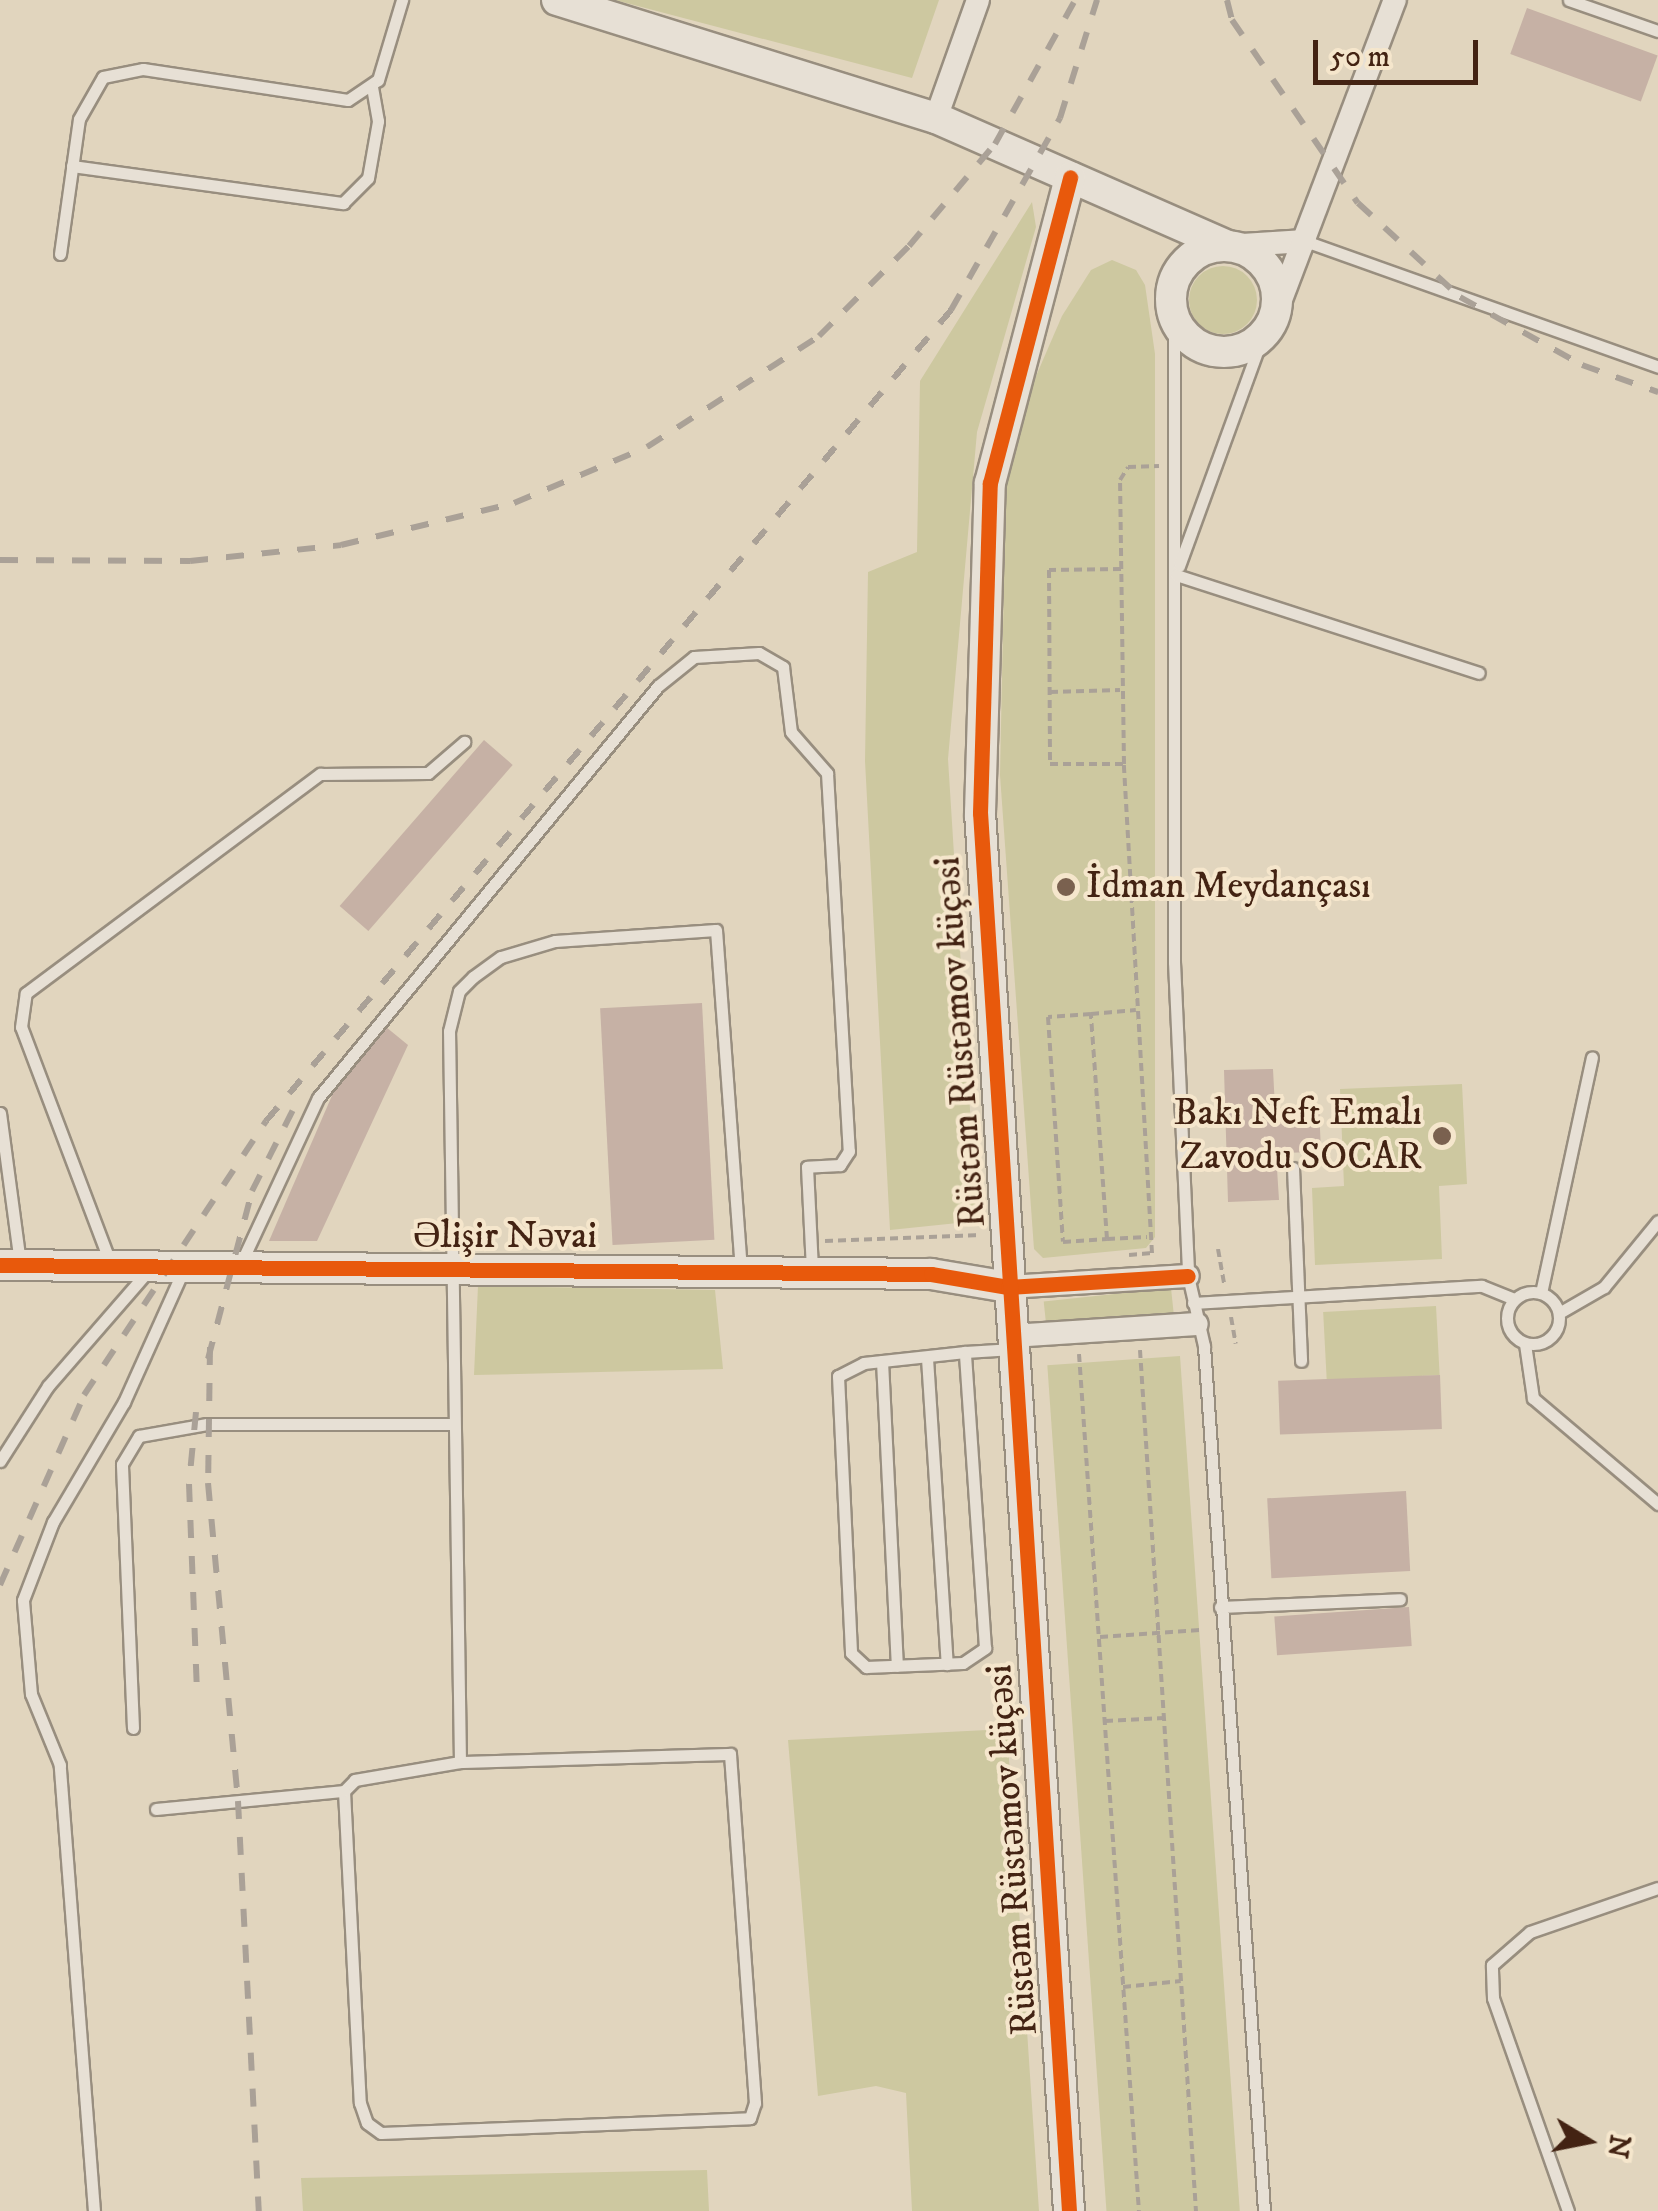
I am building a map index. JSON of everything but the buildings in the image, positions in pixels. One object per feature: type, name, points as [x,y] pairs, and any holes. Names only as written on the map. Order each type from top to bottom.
[{"type":"street","points":[[557,0],[936,118],[1262,262],[1273,278],[1269,326]]},
{"type":"street","points":[[936,118],[978,0]]},
{"type":"street","points":[[1304,241],[1227,246],[1197,254],[1175,278],[1174,320],[1204,349],[1236,350],[1269,326],[1304,241],[1395,0]]},
{"type":"street","name":"Rüstəm Rüstəmov küçəsi","points":[[1068,2211],[981,850],[985,552],[1001,427],[1070,177]]},
{"type":"street","name":"Əlişir Nəvai","points":[[10,1265],[931,1274],[1008,1287]]},
{"type":"street","points":[[1008,1287],[1188,1276]]},
{"type":"street","points":[[1012,1342],[1195,1314]]},
{"type":"lane","points":[[72,166],[343,203],[368,178],[378,121],[372,88],[402,0]]},
{"type":"lane","points":[[1569,0],[1658,31]]},
{"type":"lane","points":[[60,254],[84,102],[115,70],[331,100],[372,88]]},
{"type":"lane","points":[[1304,241],[1658,367]]},
{"type":"lane","points":[[1174,320],[1174,962],[1188,1276],[1195,1314],[1220,1608],[1264,2211]]},
{"type":"lane","points":[[1176,574],[1269,326]]},
{"type":"lane","points":[[1176,574],[1479,673]]},
{"type":"lane","points":[[240,1267],[318,1098],[658,686],[694,658],[759,653],[783,668],[792,732],[827,773],[850,1151],[840,1165],[808,1167],[812,1273]]},
{"type":"lane","points":[[112,1266],[22,1027],[26,993],[320,774],[428,774],[464,742]]},
{"type":"lane","points":[[460,1762],[448,1031],[458,991],[501,957],[555,941],[716,930],[742,1272]]},
{"type":"lane","points":[[1541,1293],[1592,1057]]},
{"type":"lane","points":[[0,1114],[10,1265]]},
{"type":"lane","points":[[1293,1168],[1301,1361]]},
{"type":"lane","points":[[1525,1344],[1551,1338],[1559,1313],[1604,1288],[1658,1221]]},
{"type":"lane","points":[[0,1461],[48,1386],[152,1266]]},
{"type":"lane","points":[[94,2211],[60,1765],[28,1680],[22,1600],[53,1522],[124,1402],[185,1266]]},
{"type":"lane","points":[[1195,1314],[1299,1297],[1482,1286],[1515,1299],[1541,1293]]},
{"type":"lane","points":[[1541,1293],[1559,1313]]},
{"type":"lane","points":[[1515,1299],[1506,1324],[1525,1344],[1533,1398],[1658,1504]]},
{"type":"lane","points":[[965,1352],[985,1648],[973,1661],[866,1668],[852,1653],[836,1386],[844,1369],[1012,1342]]},
{"type":"lane","points":[[927,1358],[947,1664]]},
{"type":"lane","points":[[882,1361],[898,1666]]},
{"type":"lane","points":[[133,1728],[122,1464],[139,1436],[207,1424],[453,1424]]},
{"type":"lane","points":[[1220,1608],[1400,1599]]},
{"type":"lane","points":[[156,1809],[344,1790],[355,1780],[460,1762],[730,1754],[755,2103],[750,2118],[380,2133],[367,2123],[344,1790]]},
{"type":"lane","points":[[1568,2211],[1493,1998],[1492,1965],[1530,1932],[1658,1888]]},
{"type":"path","points":[[1116,1256],[1152,1253],[1147,1237],[1124,764],[1122,470],[1176,466]]},
{"type":"path","points":[[1121,570],[1049,570],[1050,764],[1124,764]]},
{"type":"path","points":[[1050,692],[1122,690]]},
{"type":"path","points":[[1136,1010],[1048,1017],[1063,1242],[1147,1237]]},
{"type":"path","points":[[1091,1014],[1107,1239]]},
{"type":"path","points":[[810,1241],[981,1235],[981,1224]]},
{"type":"path","points":[[1140,1350],[1196,2211]]},
{"type":"path","points":[[1080,1354],[1139,2211]]},
{"type":"path","points":[[1099,1637],[1200,1630]]},
{"type":"path","points":[[1105,1721],[1164,1718]]},
{"type":"path","points":[[1123,1988],[1181,1981]]},
{"type":"shaded area","points":[[615,0],[939,0],[912,78]]},
{"type":"shaded area","points":[[1032,202],[1036,227],[977,432],[948,759],[977,1221],[890,1230],[865,761],[868,572],[917,552],[920,381]]},
{"type":"shaded area","points":[[1112,260],[1136,270],[1145,285],[1155,354],[1155,1237],[1146,1248],[1043,1258],[1034,1249],[1000,775],[1006,483],[1033,383],[1062,316],[1091,270]]},
{"type":"shaded area","points":[[1223,266],[1247,276],[1257,300],[1247,324],[1223,334],[1199,324],[1189,300],[1199,276]]},
{"type":"shaded area","points":[[1462,1084],[1467,1184],[1439,1186],[1442,1259],[1315,1265],[1312,1188],[1344,1186],[1340,1089]]},
{"type":"shaded area","points":[[478,1286],[715,1290],[723,1369],[474,1375]]},
{"type":"shaded area","points":[[1171,1288],[1174,1318],[1047,1331],[1044,1301]]},
{"type":"shaded area","points":[[1436,1306],[1440,1375],[1327,1381],[1323,1312]]},
{"type":"shaded area","points":[[1180,1356],[1240,2211],[1106,2211],[1047,1365]]},
{"type":"shaded area","points":[[1007,1729],[1039,2211],[912,2211],[906,2093],[876,2086],[818,2096],[788,1740]]},
{"type":"shaded area","points":[[707,2170],[709,2211],[303,2211],[301,2178]]},
{"type":"railway","points":[[0,560],[190,561],[341,545],[514,503],[647,447],[819,336],[909,246],[995,144],[1075,0]]},
{"type":"railway","points":[[0,1585],[84,1395],[266,1121],[951,310],[1060,118],[1097,0]]},
{"type":"railway","points":[[1227,0],[1232,20],[1358,203],[1460,297],[1582,365],[1658,392]]},
{"type":"railway","points":[[208,1359],[252,1191],[300,1096]]},
{"type":"railway","points":[[210,1347],[208,1483],[238,1801],[259,2211]]},
{"type":"railway","points":[[196,1412],[189,1484],[197,1697]]},
{"type":"cycle path","points":[[1069,2211],[980,813],[990,483],[1070,177]]},
{"type":"cycle path","points":[[0,1265],[931,1274],[1008,1287],[1188,1276]]},
{"type":"place","name":"İdman Meydançası","points":[[1066,887]]},
{"type":"place","name":"Bakı Neft Emalı Zavodu SOCAR","points":[[1442,1136]]}]
